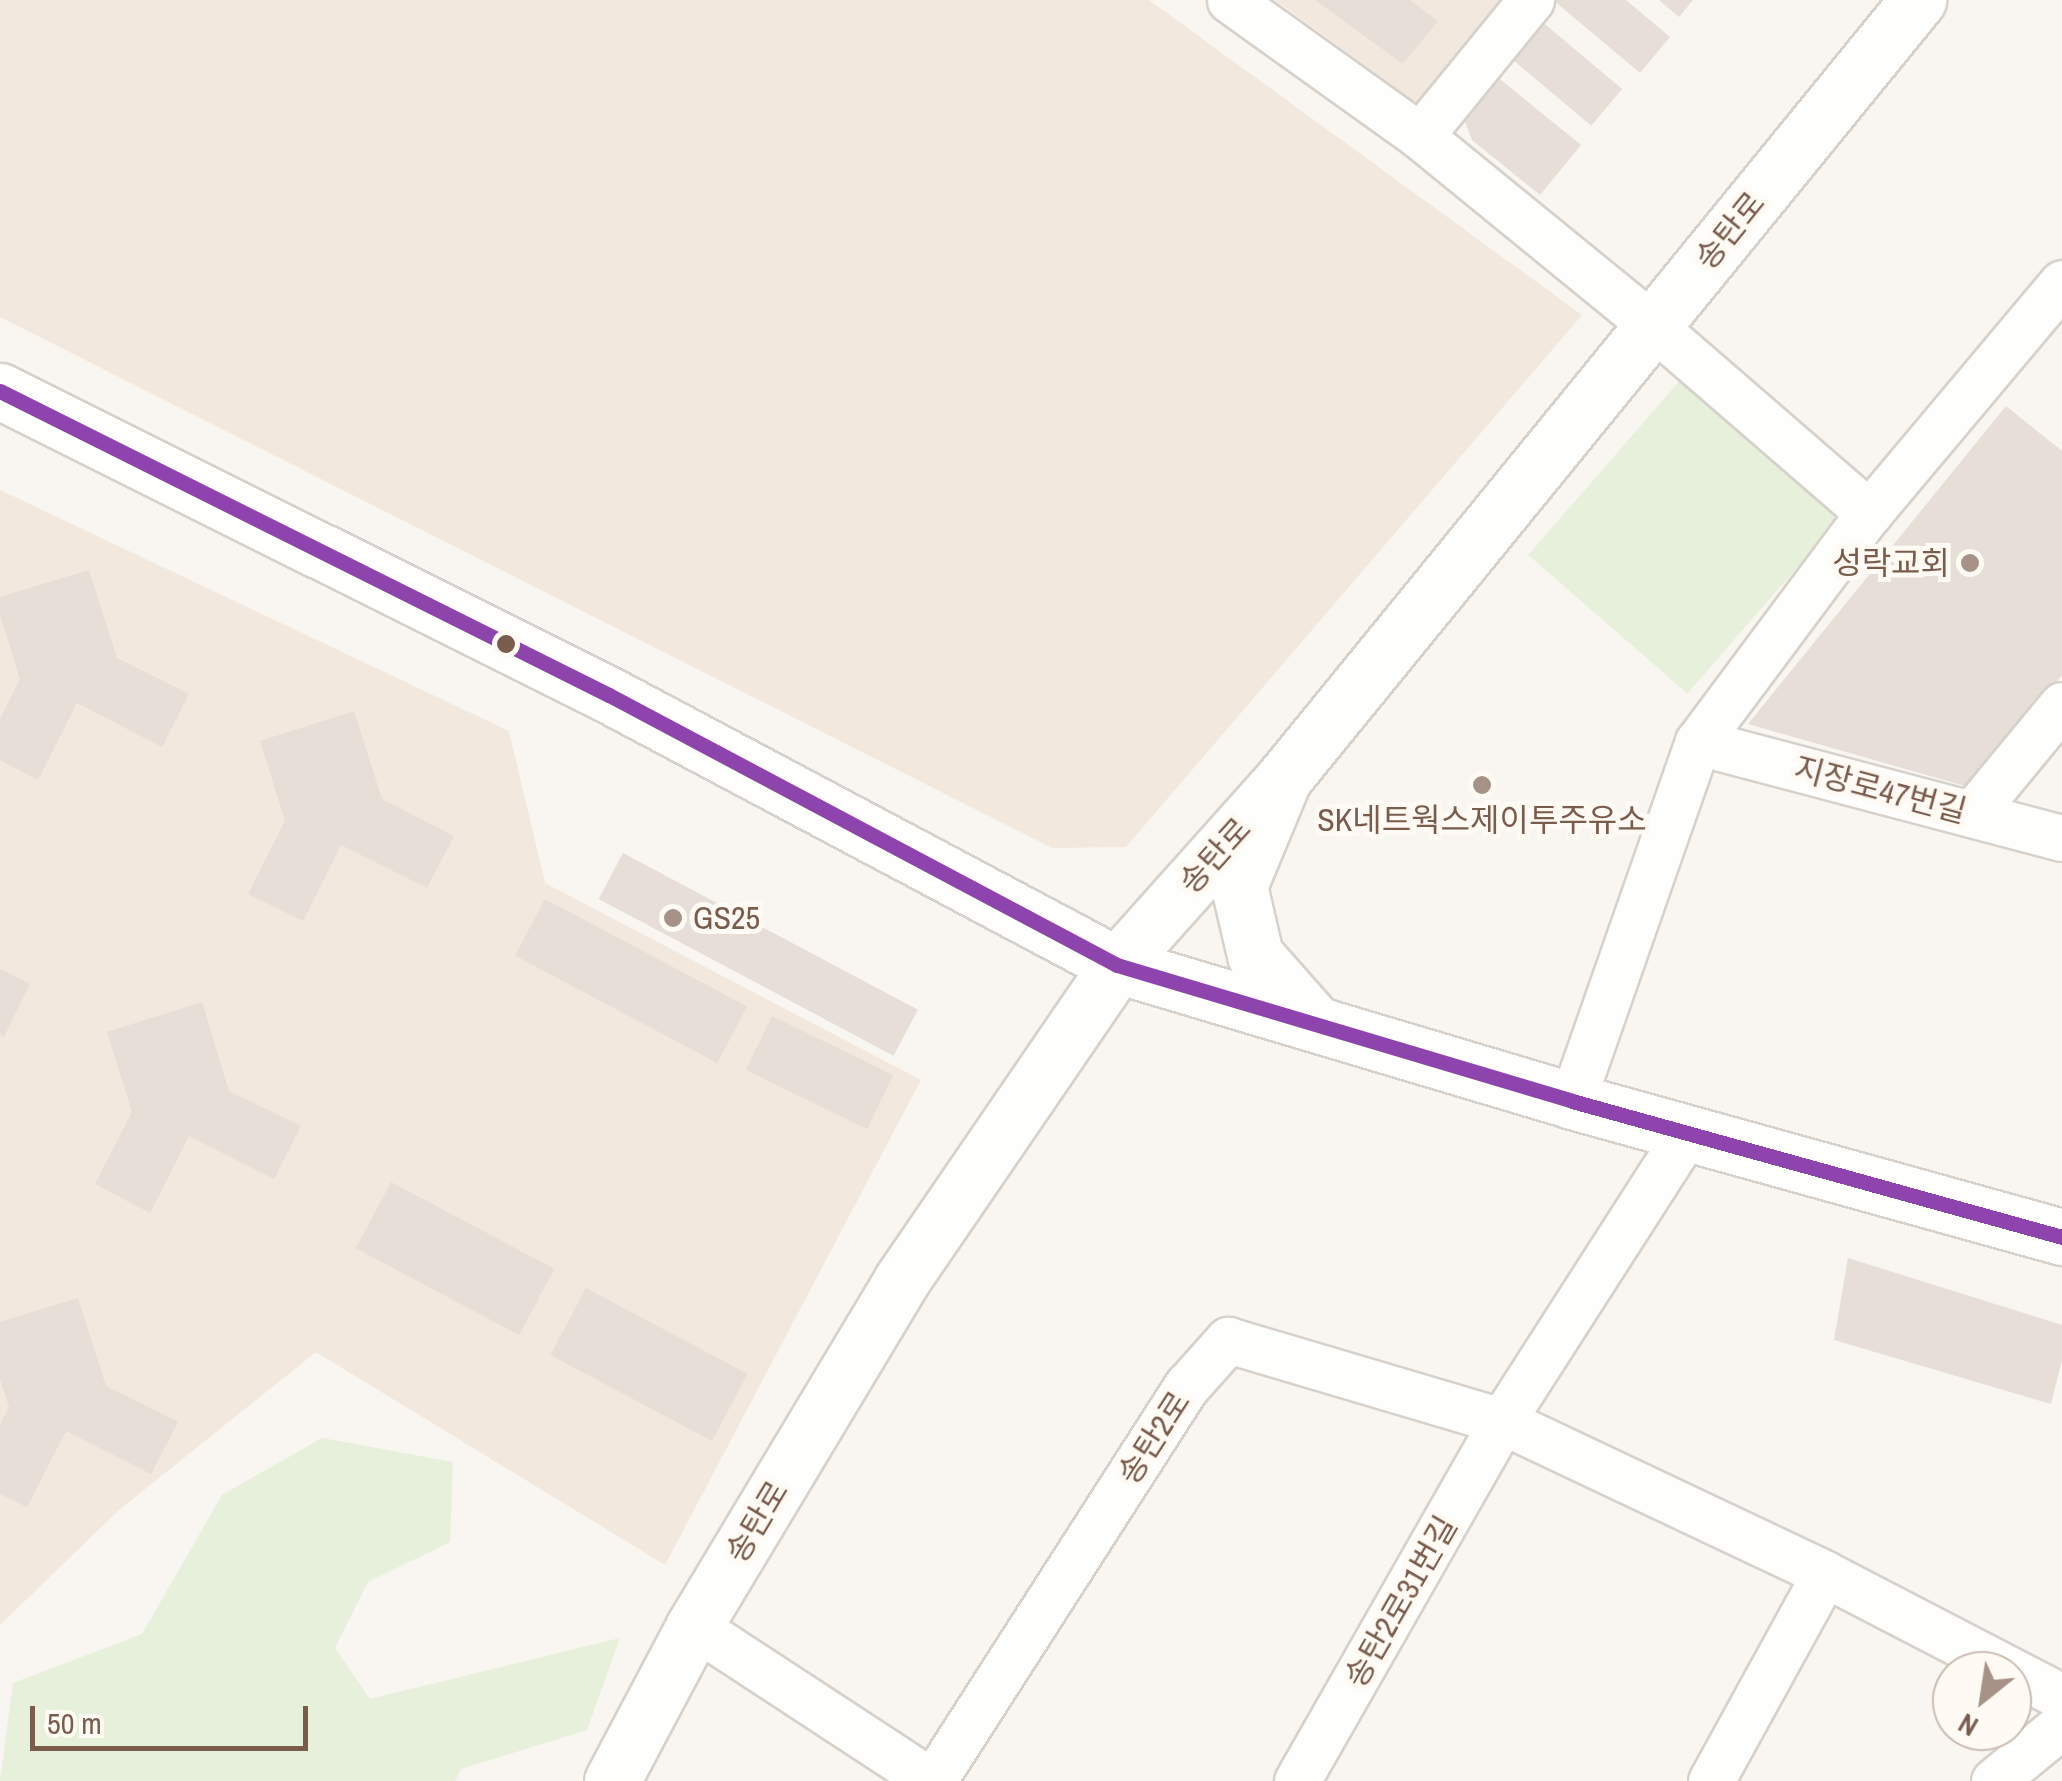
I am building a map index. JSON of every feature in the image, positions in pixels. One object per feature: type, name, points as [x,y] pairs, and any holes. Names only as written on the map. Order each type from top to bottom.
[{"type":"street","points":[[1230,0],[1420,136],[1653,326],[1869,513]]},
{"type":"street","points":[[1420,136],[1531,0]]},
{"type":"street","name":"송탄로","points":[[612,1781],[694,1626],[901,1281],[1118,965],[1284,778],[1918,0]]},
{"type":"street","points":[[1572,1101],[1698,742],[1869,513],[2062,284]]},
{"type":"street","points":[[0,391],[609,695],[1118,965],[1686,1134],[2062,1237]]},
{"type":"street","points":[[1972,814],[2062,705]]},
{"type":"street","name":"지장로47번길","points":[[1698,742],[2062,838]]},
{"type":"street","points":[[1284,778],[1240,886],[1255,955],[1316,1024]]},
{"type":"street","points":[[1502,1421],[1686,1134]]},
{"type":"street","name":"송탄2로","points":[[694,1626],[932,1781],[1187,1386],[1228,1340],[1502,1421],[1826,1574],[2062,1696]]},
{"type":"street","name":"송탄2로31번길","points":[[1298,1781],[1502,1421]]},
{"type":"street","points":[[1710,1781],[1826,1574]]},
{"type":"street","points":[[1994,1781],[2062,1725]]},
{"type":"shaded area","points":[[0,0],[1149,0],[1582,315],[1126,847],[1052,848],[0,317]]},
{"type":"shaded area","points":[[1275,0],[1507,0],[1421,106]]},
{"type":"shaded area","points":[[0,490],[509,731],[545,883],[921,1080],[665,1565],[316,1352],[119,1510],[0,1625]]},
{"type":"green space","points":[[1683,377],[1842,515],[1687,694],[1528,555]]},
{"type":"green space","points":[[322,1438],[453,1462],[450,1542],[368,1582],[335,1648],[370,1699],[620,1638],[587,1730],[461,1769],[455,1781],[0,1781],[13,1683],[142,1634],[222,1495]]},
{"type":"building","points":[[1315,0],[1410,0],[1438,21],[1403,64]]},
{"type":"building","points":[[1553,0],[1626,0],[1670,37],[1640,73]]},
{"type":"building","points":[[1659,0],[1693,0],[1679,17]]},
{"type":"building","points":[[1534,15],[1622,89],[1591,126],[1503,52]]},
{"type":"building","points":[[1490,71],[1581,145],[1540,195],[1472,140],[1460,108]]},
{"type":"building","name":"성락교회","points":[[2006,406],[2062,451],[2062,675],[1972,788],[1748,724]]},
{"type":"building","points":[[89,570],[117,658],[189,694],[162,747],[77,703],[38,780],[0,760],[0,719],[20,679],[0,615],[0,597]]},
{"type":"building","points":[[354,711],[382,799],[454,836],[427,888],[341,845],[303,921],[248,894],[285,821],[260,741]]},
{"type":"building","points":[[623,853],[918,1010],[893,1056],[599,899]]},
{"type":"building","points":[[545,899],[747,1007],[717,1063],[515,956]]},
{"type":"building","points":[[0,969],[30,984],[4,1037],[0,1035]]},
{"type":"building","points":[[202,1002],[229,1091],[301,1126],[274,1179],[189,1136],[150,1213],[95,1184],[132,1112],[107,1032]]},
{"type":"building","points":[[772,1016],[893,1075],[867,1129],[746,1070]]},
{"type":"building","points":[[391,1182],[554,1269],[519,1335],[356,1248]]},
{"type":"building","points":[[1848,1258],[2062,1325],[2062,1360],[2051,1404],[1834,1340]]},
{"type":"building","points":[[586,1288],[748,1374],[712,1441],[550,1355]]},
{"type":"building","points":[[78,1298],[106,1386],[178,1422],[151,1474],[66,1431],[27,1507],[0,1494],[0,1425],[9,1407],[0,1379],[0,1322]]},
{"type":"transit line","points":[[0,391],[609,695],[1117,965],[1572,1101],[2062,1237]]},
{"type":"place","name":"성락교회","points":[[1970,563]]},
{"type":"place","name":"SK네트웍스제이투주유소","points":[[1482,785]]},
{"type":"place","name":"GS25","points":[[673,918]]}]
